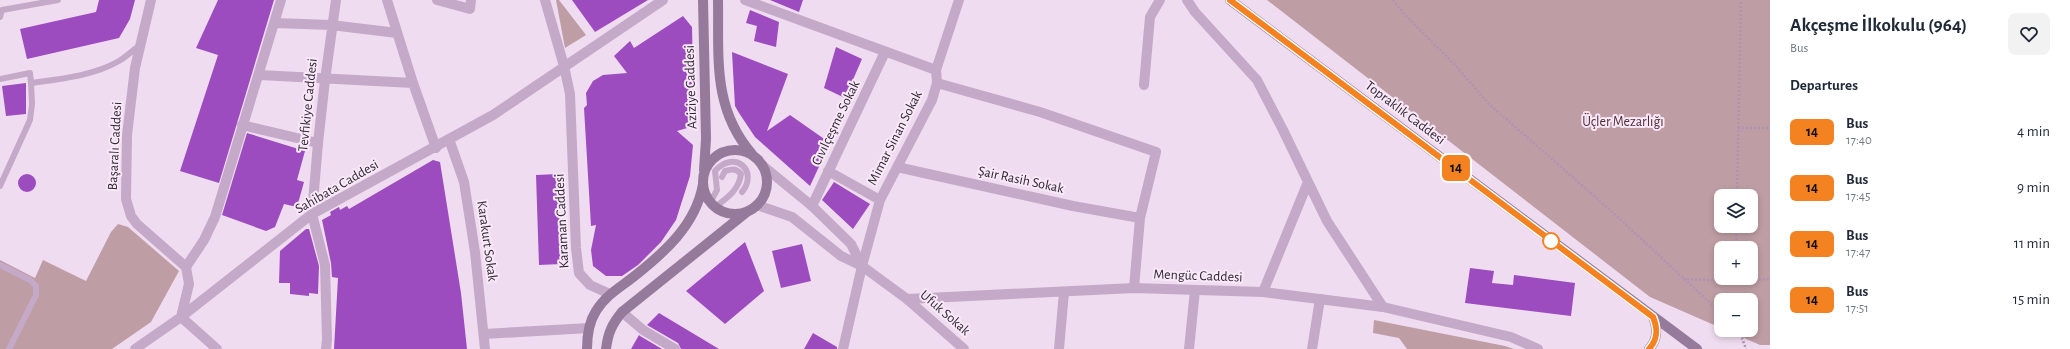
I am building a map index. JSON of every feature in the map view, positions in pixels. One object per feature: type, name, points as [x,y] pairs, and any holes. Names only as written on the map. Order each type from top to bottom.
[{"type":"main road","name":"Aziziye Caddesi","points":[[610,294],[648,266],[675,240],[697,207],[703,179],[706,140],[703,0]]},
{"type":"main road","name":"Aziziye Caddesi","points":[[718,0],[719,77],[722,98],[738,138],[755,156]]},
{"type":"main road","name":"Topraklık Caddesi","points":[[1230,0],[1697,349]]},
{"type":"main road","points":[[606,349],[612,324],[622,312],[757,205],[764,196],[767,186],[766,175],[762,165],[755,156],[745,151],[734,150],[724,152],[715,157],[708,164],[703,179],[705,194],[713,205],[728,214],[738,214],[748,211]]},
{"type":"main road","points":[[587,349],[589,328],[596,311],[610,294]]},
{"type":"main road","points":[[1649,349],[1656,338],[1656,325],[1653,317]]},
{"type":"street","name":"Başaralı Caddesi","points":[[151,0],[139,46],[132,86],[126,161],[128,206],[131,216],[137,224],[186,267]]},
{"type":"street","points":[[217,349],[181,317],[189,284],[186,267],[204,240],[215,217],[242,125],[260,75],[281,0]]},
{"type":"street","name":"Tevfikiye Caddesi","points":[[326,349],[325,265],[312,214],[331,25],[336,0]]},
{"type":"street","points":[[388,0],[413,83],[436,148]]},
{"type":"street","points":[[437,0],[470,9],[471,0]]},
{"type":"street","name":"Karaman Caddesi","points":[[545,0],[564,66],[570,94],[576,248],[579,274],[590,285],[610,294]]},
{"type":"street","name":"Sahibata Caddesi","points":[[135,349],[181,317],[312,214],[436,148],[494,115],[663,0]]},
{"type":"street","points":[[745,0],[936,70]]},
{"type":"street","name":"Mimar Sinan Sokak","points":[[843,349],[862,266],[880,200],[932,100],[937,83],[936,70],[959,0]]},
{"type":"street","points":[[1144,85],[1150,18],[1160,0]]},
{"type":"street","points":[[1187,0],[1257,80],[1327,221],[1383,307]]},
{"type":"street","points":[[274,23],[331,25],[397,33]]},
{"type":"street","name":"Cıvılçeşme Sokak","points":[[812,206],[885,52]]},
{"type":"street","points":[[260,75],[325,80],[413,83]]},
{"type":"street","points":[[937,83],[1040,112],[1156,152],[1140,218],[1134,288]]},
{"type":"street","points":[[242,125],[318,143]]},
{"type":"street","name":"Karakurt Sokak","points":[[450,139],[464,182],[476,252],[485,349]]},
{"type":"street","points":[[762,165],[812,206],[852,244],[862,266]]},
{"type":"street","name":"Şair Rasih Sokak","points":[[897,167],[1065,204],[1140,218]]},
{"type":"street","points":[[828,171],[880,200]]},
{"type":"street","points":[[1263,292],[1308,182]]},
{"type":"street","points":[[757,205],[792,217],[841,256],[862,266],[907,299]]},
{"type":"street","name":"Mengüc Caddesi","points":[[907,299],[1134,288],[1263,292],[1383,307],[1511,337],[1538,349]]},
{"type":"street","points":[[1189,349],[1195,290]]},
{"type":"street","points":[[1059,349],[1064,292]]},
{"type":"street","name":"Ufuk Sokak","points":[[907,299],[964,349]]},
{"type":"street","points":[[1312,349],[1320,299]]},
{"type":"street","points":[[622,312],[643,330],[674,349]]},
{"type":"street","points":[[484,334],[589,328]]},
{"type":"lane","points":[[0,17],[2,10],[58,0]]},
{"type":"lane","points":[[31,83],[72,77],[100,69],[119,61],[139,46]]},
{"type":"lane","points":[[0,79],[30,73],[32,104],[30,120],[0,186]]},
{"type":"lane","points":[[713,205],[717,190],[715,171],[722,163],[731,161],[740,163],[746,168],[748,186],[742,192]]},
{"type":"lane","points":[[713,205],[733,193],[740,182],[741,174],[737,170],[732,169],[725,172],[722,177]]},
{"type":"lane","points":[[0,265],[30,280],[36,286],[36,295],[9,349]]},
{"type":"path","points":[[1393,0],[1405,15],[1454,64],[1489,104],[1609,209],[1714,307]]},
{"type":"path","points":[[1737,189],[1740,0]]},
{"type":"path","points":[[1738,128],[1770,128]]},
{"type":"path","points":[[1683,279],[1714,279]]},
{"type":"path","points":[[1758,279],[1770,279]]},
{"type":"path","points":[[1741,337],[1746,349]]},
{"type":"green space","points":[[556,0],[559,0],[586,35],[565,48]]},
{"type":"green space","name":"Üçler Mezarlığı","points":[[1267,0],[1770,0],[1770,345],[1760,345],[1742,337],[1758,337],[1758,293],[1714,293],[1714,325],[1650,297]]},
{"type":"green space","points":[[118,224],[128,227],[179,271],[151,322],[112,349],[0,349],[0,260],[35,278],[43,260],[86,281],[111,232]]},
{"type":"green space","points":[[1374,320],[1514,349],[1407,349],[1399,338],[1373,333]]},
{"type":"building","points":[[99,0],[135,0],[130,19],[119,38],[27,59],[20,29],[96,12]]},
{"type":"building","points":[[218,0],[274,0],[219,183],[180,171],[218,55],[196,48]]},
{"type":"building","points":[[572,0],[648,0],[595,32]]},
{"type":"building","points":[[770,0],[803,0],[799,12]]},
{"type":"building","points":[[750,10],[779,22],[776,47],[754,41],[757,26],[746,23]]},
{"type":"building","points":[[683,16],[692,27],[694,126],[677,131],[693,145],[690,176],[676,220],[661,242],[638,265],[622,276],[606,276],[593,266],[591,250],[596,225],[591,226],[584,108],[587,105],[586,93],[593,81],[603,75],[627,73],[614,56],[630,41],[634,48]]},
{"type":"building","points":[[836,47],[862,59],[845,98],[824,88]]},
{"type":"building","points":[[732,52],[788,74],[767,131],[790,115],[830,143],[810,186],[755,137],[739,113],[735,106]]},
{"type":"building","points":[[26,83],[26,114],[6,116],[2,86]]},
{"type":"building","points":[[247,133],[305,151],[297,180],[304,182],[297,207],[284,204],[275,227],[266,231],[222,215]]},
{"type":"building","points":[[433,160],[440,162],[461,293],[467,349],[334,349],[338,278],[332,277],[331,263],[322,220],[331,215],[330,212],[339,207],[340,210],[347,206],[349,209]]},
{"type":"building","points":[[27,174],[33,177],[36,183],[33,189],[27,192],[21,189],[18,183],[21,177]]},
{"type":"building","points":[[558,174],[561,264],[539,265],[536,175]]},
{"type":"building","points":[[834,182],[870,204],[853,229],[822,200]]},
{"type":"building","points":[[306,229],[309,229],[319,266],[318,294],[309,293],[309,296],[290,294],[290,283],[279,283],[280,251]]},
{"type":"building","points":[[745,242],[764,291],[725,324],[686,291]]},
{"type":"building","points":[[802,244],[811,281],[781,288],[772,251]]},
{"type":"building","points":[[1470,268],[1494,271],[1492,283],[1513,285],[1514,275],[1575,283],[1571,316],[1465,303]]},
{"type":"building","points":[[659,313],[719,349],[681,349],[678,343],[647,325]]},
{"type":"building","points":[[813,333],[837,347],[837,349],[804,349]]},
{"type":"building","points":[[639,335],[640,336],[662,349],[631,349]]},
{"type":"bus line","name":"14","points":[[1230,0],[1653,317],[1657,331],[1653,345],[1649,349]]}]
